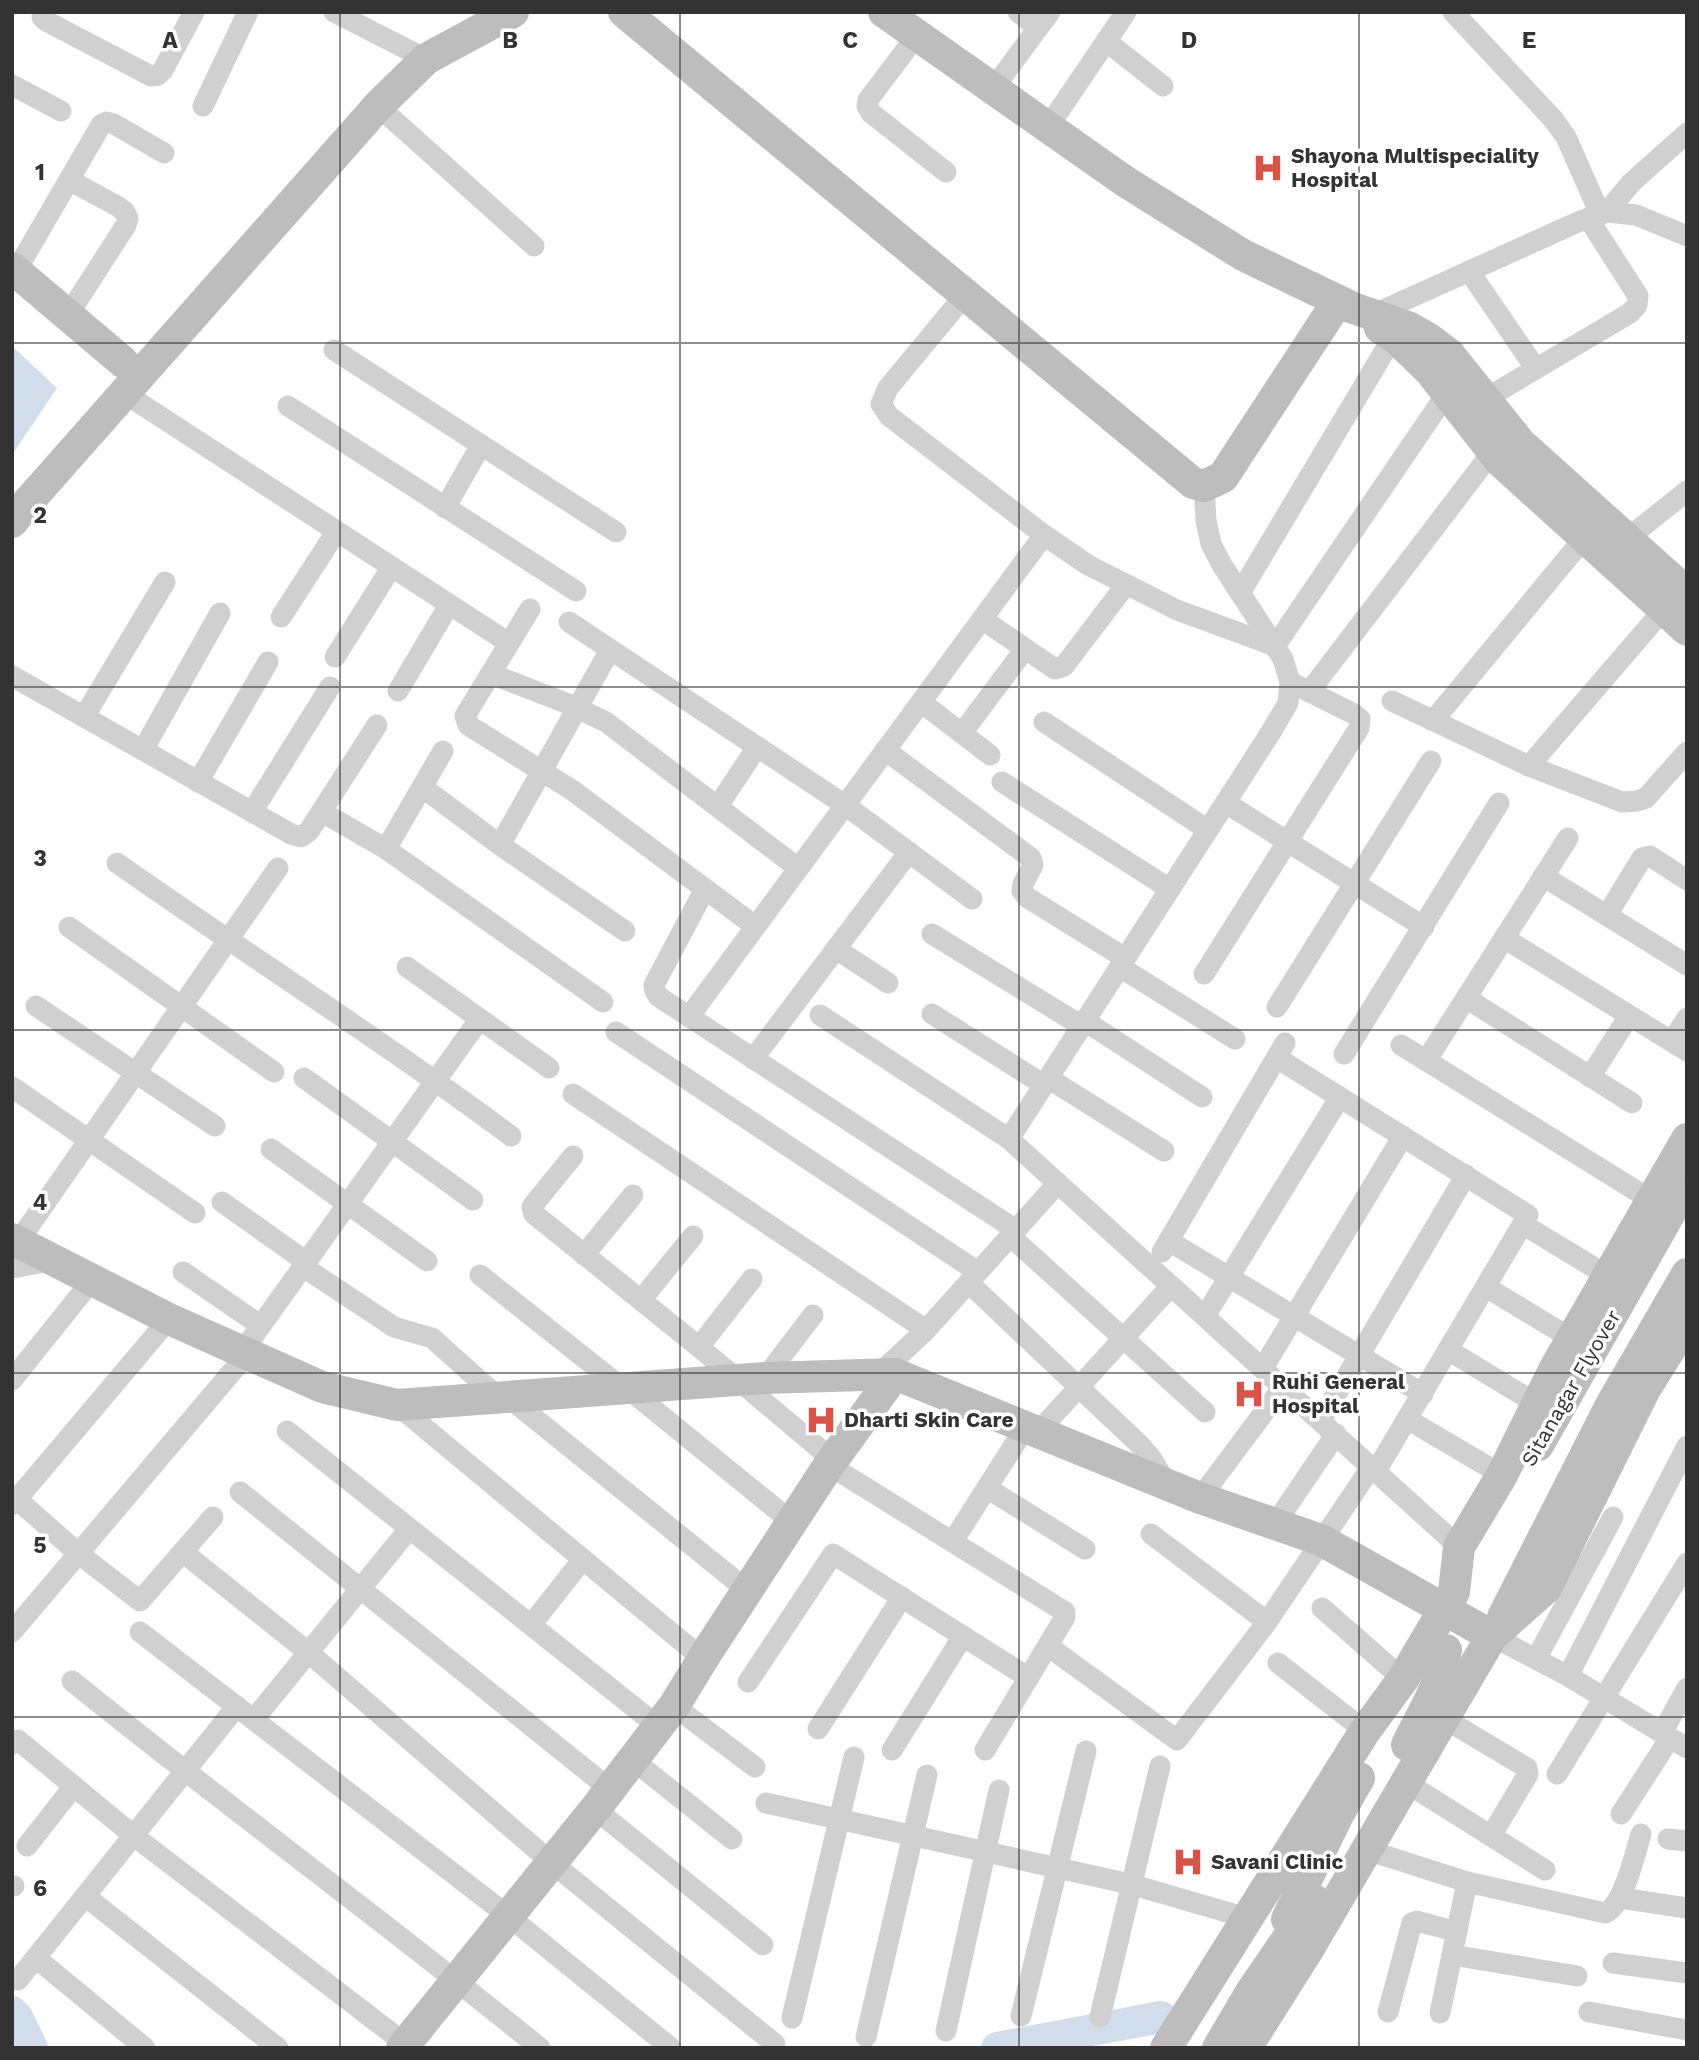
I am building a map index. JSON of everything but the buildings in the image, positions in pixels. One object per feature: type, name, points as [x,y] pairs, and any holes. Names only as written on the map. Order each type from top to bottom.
[{"type":"street","points":[[43,12],[42,17],[46,21],[150,76],[158,75],[163,69],[193,12]]},
{"type":"street","points":[[203,106],[248,12]]},
{"type":"street","points":[[334,12],[420,64]]},
{"type":"street","points":[[12,498],[123,362],[379,82],[397,71],[420,64],[513,12]]},
{"type":"street","points":[[624,12],[1192,482],[1204,486],[1223,477],[1364,315],[1598,215],[1687,133]]},
{"type":"street","points":[[884,12],[1133,186],[1243,255],[1364,315],[1408,327],[1429,339],[1449,354],[1521,444],[1606,543]]},
{"type":"street","points":[[993,89],[1044,20],[1018,12]]},
{"type":"street","points":[[1048,127],[1126,12]]},
{"type":"street","points":[[1453,12],[1553,119],[1566,137],[1598,215],[1638,296],[1637,305],[1630,313],[1485,399]]},
{"type":"street","points":[[916,35],[868,100],[867,106],[871,113],[946,172]]},
{"type":"street","points":[[1106,41],[1163,86]]},
{"type":"street","points":[[12,522],[378,106],[420,64]]},
{"type":"street","points":[[12,85],[61,111]]},
{"type":"street","points":[[378,106],[534,246]]},
{"type":"street","points":[[123,362],[14,269],[101,125],[107,122],[164,153]]},
{"type":"street","points":[[68,315],[128,218],[117,206],[69,180]]},
{"type":"street","points":[[1598,215],[1636,215],[1686,234]]},
{"type":"street","points":[[1469,271],[1536,369]]},
{"type":"street","points":[[965,295],[888,388],[881,404],[889,416],[1087,565],[1177,610],[1275,646]]},
{"type":"street","points":[[1364,315],[1430,371],[1500,461],[1606,543],[1679,611],[1530,766]]},
{"type":"street","points":[[1240,593],[1364,315]]},
{"type":"street","points":[[334,350],[616,531]]},
{"type":"street","points":[[124,393],[509,643]]},
{"type":"street","points":[[1275,646],[1447,393]]},
{"type":"street","points":[[288,406],[576,591]]},
{"type":"street","points":[[443,507],[481,445]]},
{"type":"street","points":[[1009,1139],[1288,703],[1493,451]]},
{"type":"street","points":[[1204,486],[1206,521],[1211,544],[1300,687],[1360,719],[1359,728],[1204,974]]},
{"type":"street","points":[[1433,721],[1606,543],[1687,491]]},
{"type":"street","points":[[281,617],[336,532]]},
{"type":"street","points":[[689,1017],[1044,535]]},
{"type":"street","points":[[335,657],[391,568]]},
{"type":"street","points":[[84,717],[165,582]]},
{"type":"street","points":[[982,619],[1055,669],[1064,666],[1125,586]]},
{"type":"street","points":[[398,691],[449,605]]},
{"type":"street","points":[[530,609],[465,721],[572,790],[755,926]]},
{"type":"street","points":[[143,750],[220,614]]},
{"type":"street","points":[[569,622],[845,805],[972,899]]},
{"type":"street","points":[[962,733],[1025,649]]},
{"type":"street","points":[[500,845],[610,650]]},
{"type":"street","points":[[198,782],[268,662]]},
{"type":"street","points":[[491,674],[578,709],[625,734],[798,868]]},
{"type":"street","points":[[12,676],[252,813],[301,837],[322,813],[377,725]]},
{"type":"street","points":[[252,813],[330,687]]},
{"type":"street","points":[[1392,701],[1530,766],[1622,802],[1637,802],[1655,789],[1687,752]]},
{"type":"street","points":[[920,702],[990,755]]},
{"type":"street","points":[[1044,722],[1209,830]]},
{"type":"street","points":[[718,806],[757,747]]},
{"type":"street","points":[[885,750],[1031,858],[1033,865],[1022,891],[1028,898],[1235,1039]]},
{"type":"street","points":[[386,849],[443,751]]},
{"type":"street","points":[[1277,1007],[1431,761]]},
{"type":"street","points":[[1002,782],[1170,889]]},
{"type":"street","points":[[422,788],[625,931]]},
{"type":"street","points":[[1226,803],[1424,927]]},
{"type":"street","points":[[1344,1054],[1499,803]]},
{"type":"street","points":[[322,813],[386,849],[603,1002]]},
{"type":"street","points":[[1426,1061],[1568,838]]},
{"type":"street","points":[[753,1059],[909,852]]},
{"type":"street","points":[[1606,915],[1642,858],[1646,856],[1687,880]]},
{"type":"street","points":[[117,863],[436,1080],[511,1136]]},
{"type":"street","points":[[278,868],[14,1250],[55,1260],[169,1319],[322,1387],[397,1405],[623,1387],[887,1374],[1199,1498],[1321,1540],[1449,1600],[1492,1636],[1568,1676],[1673,1740]]},
{"type":"street","points":[[1544,876],[1687,965]]},
{"type":"street","points":[[705,888],[654,985],[659,997],[1013,1233],[1205,1412]]},
{"type":"street","points":[[69,928],[274,1072]]},
{"type":"street","points":[[932,933],[1202,1097]]},
{"type":"street","points":[[1504,938],[1679,1046],[1687,1018]]},
{"type":"street","points":[[836,949],[888,983]]},
{"type":"street","points":[[407,967],[550,1068]]},
{"type":"street","points":[[1466,998],[1632,1103]]},
{"type":"street","points":[[36,1006],[215,1126]]},
{"type":"street","points":[[932,1014],[1164,1151]]},
{"type":"street","points":[[820,1015],[1009,1139],[1467,1550]]},
{"type":"street","points":[[1590,1077],[1629,1016]]},
{"type":"street","points":[[12,1632],[244,1353],[260,1325],[479,1020]]},
{"type":"street","points":[[616,1032],[973,1278],[1153,1459],[1167,1485]]},
{"type":"street","points":[[1401,1045],[1651,1200]]},
{"type":"street","points":[[1048,1646],[1177,1740],[1267,1622],[1321,1540],[1374,1469],[1423,1394],[1528,1215],[1340,1097],[1281,1051],[1153,1269]]},
{"type":"street","points":[[304,1077],[473,1200]]},
{"type":"street","points":[[12,1087],[195,1213]]},
{"type":"street","points":[[573,1094],[926,1330]]},
{"type":"street","points":[[1205,1316],[1340,1097]]},
{"type":"street","points":[[1263,1368],[1403,1136]]},
{"type":"street","points":[[1166,2048],[1365,1731],[1403,1679],[1449,1600],[1467,1550],[1537,1404],[1687,1139]]},
{"type":"street","points":[[271,1149],[427,1261]]},
{"type":"street","points":[[573,1156],[534,1204],[532,1211],[699,1347],[752,1379],[831,1462],[1065,1612],[1065,1617],[985,1750]]},
{"type":"street","points":[[1275,1524],[1329,1427],[1359,1356],[1466,1175]]},
{"type":"street","points":[[12,1744],[18,1740],[134,1836],[406,2046],[667,1716],[887,1374],[1058,1183]]},
{"type":"street","name":"Sitanagar Flyover","points":[[1467,1550],[1687,1183]]},
{"type":"street","points":[[584,1255],[633,1195]]},
{"type":"street","points":[[222,1202],[394,1328],[432,1338],[747,1590]]},
{"type":"street","points":[[1524,1224],[1608,1276]]},
{"type":"street","points":[[641,1300],[693,1236]]},
{"type":"street","points":[[1169,1241],[1423,1394]]},
{"type":"street","points":[[183,1272],[260,1325]]},
{"type":"street","name":"Sitanagar Flyover","points":[[1246,2048],[1445,1719],[1524,1577],[1611,1405],[1687,1274]]},
{"type":"street","points":[[480,1275],[792,1522]]},
{"type":"street","points":[[12,1380],[93,1279]]},
{"type":"street","points":[[699,1347],[752,1279]]},
{"type":"street","points":[[953,1542],[987,1488],[1031,1430],[1079,1387],[1171,1286]]},
{"type":"street","points":[[1486,1287],[1572,1339]]},
{"type":"street","points":[[752,1379],[813,1315]]},
{"type":"street","points":[[169,1319],[14,1500],[79,1554],[142,1601],[213,1517]]},
{"type":"street","points":[[1492,1636],[1545,1588],[1645,1389],[1687,1322]]},
{"type":"street","points":[[1448,1350],[1537,1404]]},
{"type":"street","points":[[1199,1498],[1283,1387]]},
{"type":"street","points":[[397,1405],[703,1659]]},
{"type":"street","points":[[1407,1419],[1502,1475]]},
{"type":"street","points":[[287,1431],[531,1625],[667,1716],[755,1767]]},
{"type":"street","points":[[1568,1676],[1687,1446]]},
{"type":"street","points":[[987,1488],[1085,1549]]},
{"type":"street","points":[[240,1492],[360,1589],[603,1799],[762,1945]]},
{"type":"street","points":[[1536,1659],[1613,1517]]},
{"type":"street","points":[[18,1980],[184,1772],[308,1652],[409,1529]]},
{"type":"street","points":[[1151,1534],[1267,1622]]},
{"type":"street","points":[[184,1553],[308,1652],[552,1863],[775,2044]]},
{"type":"street","points":[[748,1682],[831,1555],[835,1554],[1029,1678]]},
{"type":"street","points":[[531,1625],[583,1559]]},
{"type":"street","points":[[1557,1774],[1687,1563]]},
{"type":"street","points":[[818,1729],[902,1597]]},
{"type":"street","points":[[1322,1608],[1403,1679]]},
{"type":"street","points":[[141,1632],[507,1915],[671,2048]]},
{"type":"street","points":[[892,1750],[963,1636]]},
{"type":"street","points":[[1218,2048],[1251,1992],[1366,1825],[1437,1688],[1443,1674],[1446,1650],[1420,1676],[1339,1813],[1251,1992]]},
{"type":"street","points":[[1278,1663],[1365,1731]]},
{"type":"street","points":[[72,1681],[184,1772],[456,1980],[540,2048]]},
{"type":"street","points":[[1621,1814],[1673,1740],[1687,1688]]},
{"type":"street","points":[[1445,1719],[1527,1768],[1528,1774],[1491,1836]]},
{"type":"street","points":[[1021,2016],[1086,1751]]},
{"type":"street","points":[[792,2018],[854,1757]]},
{"type":"street","points":[[634,1760],[732,1839]]},
{"type":"street","points":[[1100,2017],[1160,1766]]},
{"type":"street","points":[[866,2037],[927,1775]]},
{"type":"street","points":[[1407,1783],[1545,1870]]},
{"type":"street","points":[[27,1846],[74,1786]]},
{"type":"street","points":[[946,2031],[999,1790]]},
{"type":"street","points":[[766,1802],[1130,1884],[1247,1918]]},
{"type":"street","points":[[1367,1850],[1467,1882],[1605,1913],[1611,1910],[1620,1898],[1641,1834]]},
{"type":"street","points":[[1440,2013],[1467,1882]]},
{"type":"street","points":[[85,1896],[278,2048]]},
{"type":"street","points":[[1620,1898],[1687,1908]]},
{"type":"street","points":[[1388,2012],[1412,1923],[1417,1921],[1457,1932]]},
{"type":"street","points":[[1452,1955],[1577,1976]]},
{"type":"street","points":[[36,1958],[145,2048]]},
{"type":"street","points":[[1613,1963],[1687,1973]]},
{"type":"street","points":[[1589,2012],[1687,2030]]},
{"type":"water","points":[[12,346],[57,388],[12,455]]},
{"type":"waterway","points":[[12,2012],[32,2048]]},
{"type":"waterway","points":[[997,2048],[1161,2017]]},
{"type":"place","name":"Shayona Multispeciality Hospital","points":[[1268,168]]},
{"type":"place","name":"Ruhi General Hospital","points":[[1249,1394]]},
{"type":"place","name":"Dharti Skin Care","points":[[821,1420]]},
{"type":"place","name":"Savani Clinic","points":[[1188,1862]]}]
